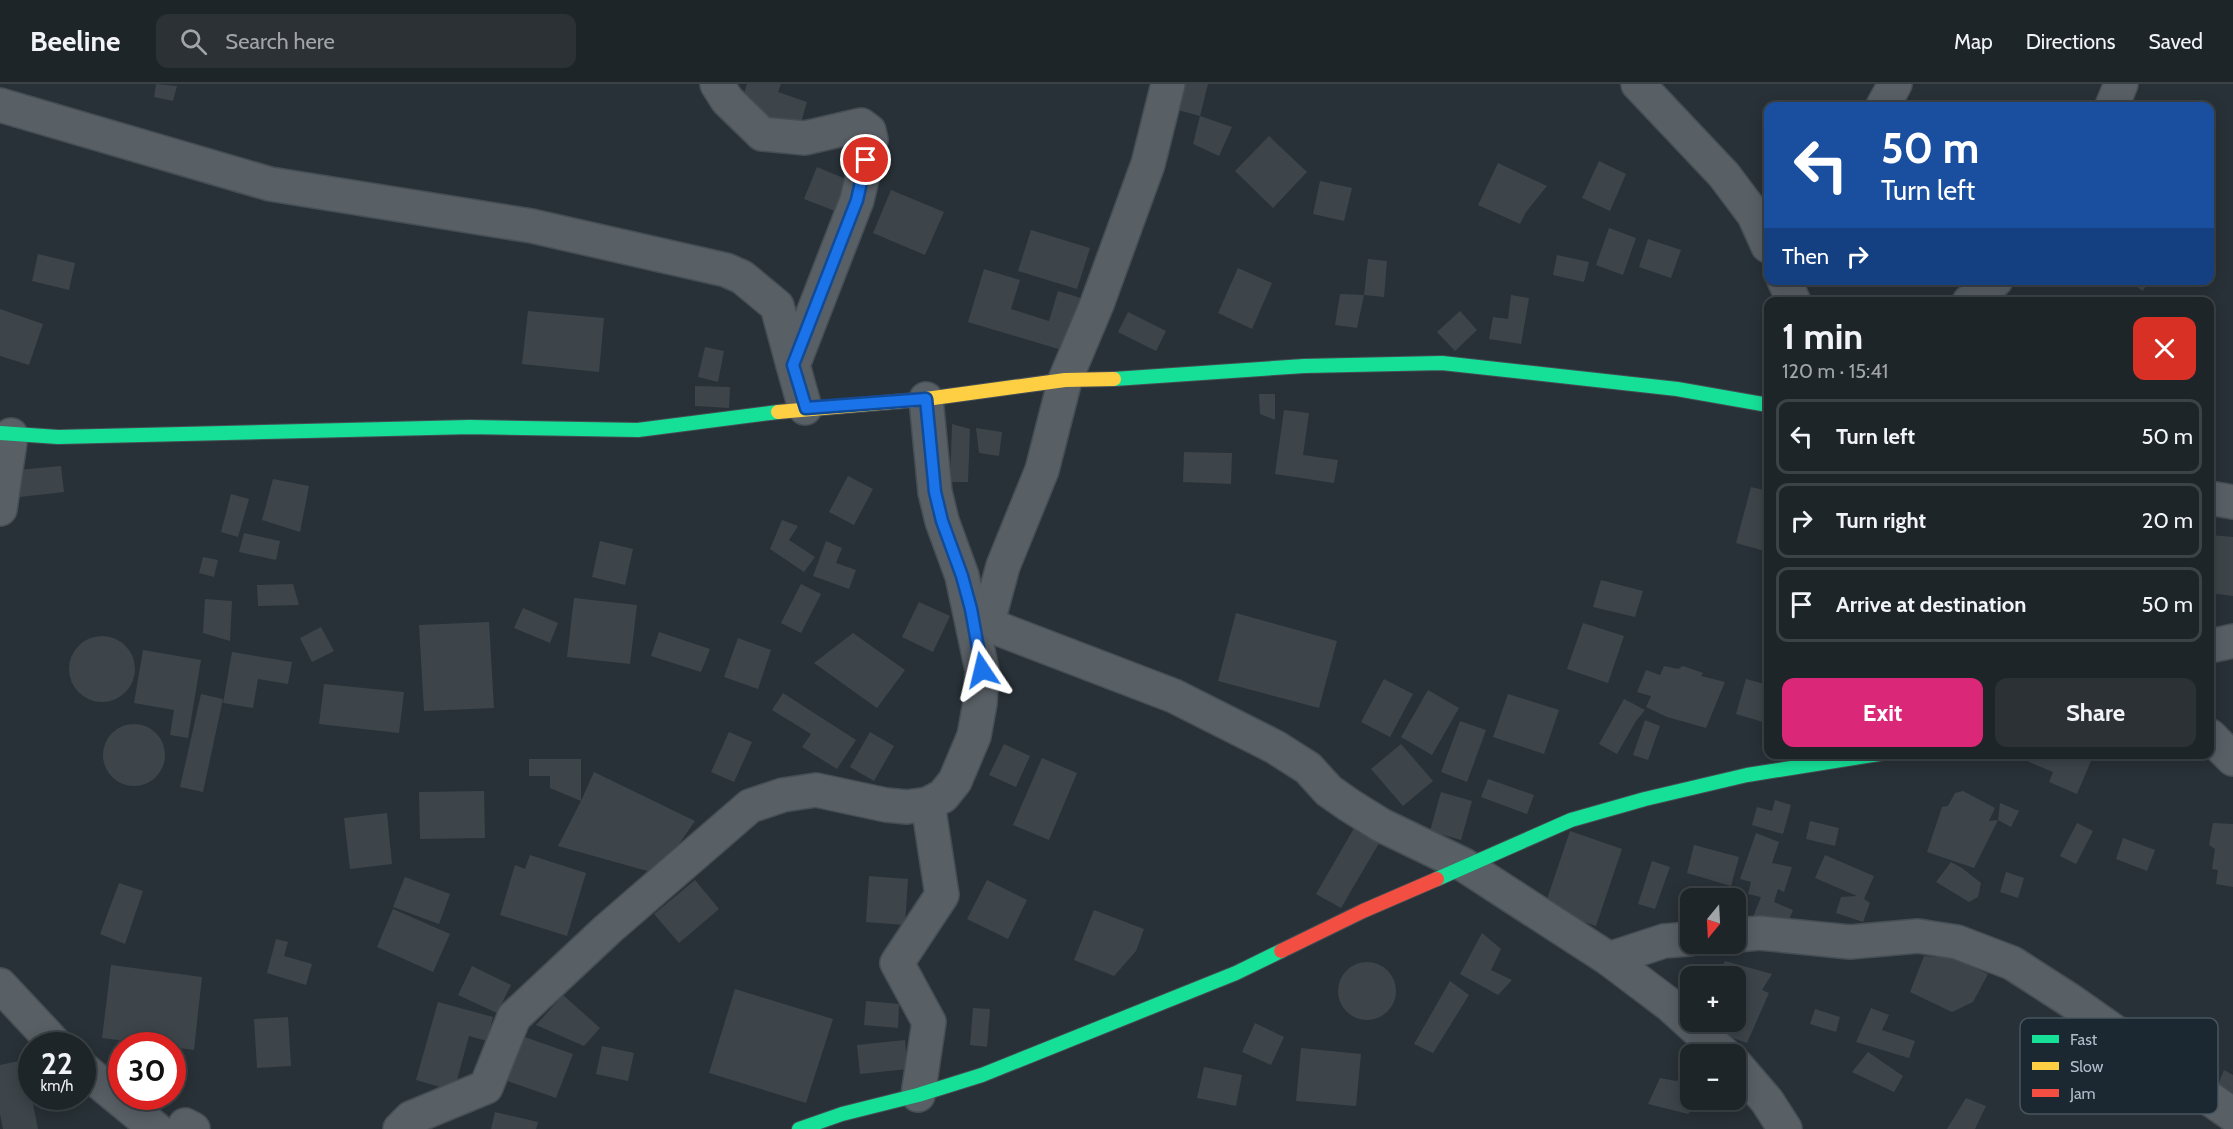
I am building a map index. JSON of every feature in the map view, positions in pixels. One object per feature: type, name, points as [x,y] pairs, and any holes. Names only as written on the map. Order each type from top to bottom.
[{"type":"street","points":[[717,84],[727,100],[762,134],[805,138],[861,125],[869,131],[871,140],[857,200],[793,365]]},
{"type":"street","points":[[980,622],[1042,470],[1065,380],[1125,231],[1148,164],[1168,84]]},
{"type":"street","points":[[1638,84],[1724,175],[1754,214],[1764,237]]},
{"type":"street","points":[[1884,102],[1895,84]]},
{"type":"street","points":[[2114,102],[2121,84]]},
{"type":"street","points":[[0,105],[270,184],[532,226],[726,270],[742,277],[777,306],[806,408]]},
{"type":"street","points":[[1976,297],[1990,285]]},
{"type":"street","points":[[0,508],[6,434],[58,437],[470,427],[638,430],[806,408],[926,399],[1065,380],[1105,380],[1304,366],[1442,363],[1677,389],[1764,404]]},
{"type":"street","points":[[400,1129],[411,1118],[486,1087],[514,1017],[608,929],[750,806],[783,795],[816,790],[886,806],[907,807],[928,804],[943,796],[955,780],[975,736],[982,670],[980,622],[942,521],[935,492],[926,399]]},
{"type":"street","points":[[2214,499],[2233,502]]},
{"type":"street","points":[[980,622],[1174,696],[1265,742],[1308,768],[1329,792],[1348,805],[1381,825],[1464,865],[1609,959],[1670,1005],[1713,1044]]},
{"type":"street","points":[[2214,645],[2233,641]]},
{"type":"street","points":[[2214,740],[2233,759]]},
{"type":"street","points":[[799,1129],[842,1114],[918,1095],[982,1075],[1236,973],[1363,911],[1570,820],[1748,775],[1834,759]]},
{"type":"street","points":[[918,1095],[930,1022],[897,963],[942,895],[928,804]]},
{"type":"street","points":[[1746,934],[1760,933],[1851,942],[1918,936],[1957,942],[2012,963],[2096,1018]]},
{"type":"street","points":[[1609,959],[1664,941],[1680,940]]},
{"type":"street","points":[[0,985],[44,1032]]},
{"type":"street","points":[[1746,1077],[1767,1101],[1785,1129]]},
{"type":"street","points":[[96,1080],[156,1129]]},
{"type":"street","points":[[2218,1104],[2233,1115]]},
{"type":"street","points":[[183,1129],[185,1125],[193,1129]]},
{"type":"building","points":[[156,84],[177,86],[173,101],[154,97]]},
{"type":"building","points":[[747,84],[781,84],[778,92],[807,102],[799,129],[739,110]]},
{"type":"building","points":[[1185,84],[1208,84],[1200,116],[1178,110]]},
{"type":"building","points":[[1200,116],[1232,127],[1219,156],[1193,144]]},
{"type":"building","points":[[1269,136],[1307,172],[1273,208],[1235,171]]},
{"type":"building","points":[[1599,161],[1626,174],[1610,211],[1582,198]]},
{"type":"building","points":[[1498,163],[1547,186],[1526,212],[1520,224],[1478,205]]},
{"type":"building","points":[[817,167],[853,182],[840,213],[804,199]]},
{"type":"building","points":[[1320,181],[1352,188],[1344,221],[1313,214]]},
{"type":"building","points":[[891,190],[944,212],[925,255],[873,233]]},
{"type":"building","points":[[1609,228],[1636,238],[1623,275],[1596,265]]},
{"type":"building","points":[[1031,230],[1090,248],[1077,289],[1018,271]]},
{"type":"building","points":[[1648,239],[1681,250],[1671,278],[1639,267]]},
{"type":"building","points":[[38,254],[75,263],[69,290],[32,281]]},
{"type":"building","points":[[1557,255],[1589,262],[1584,282],[1553,275]]},
{"type":"building","points":[[1368,259],[1387,261],[1384,297],[1364,295]]},
{"type":"building","points":[[1238,268],[1272,283],[1252,329],[1218,313]]},
{"type":"building","points":[[984,269],[1020,280],[1011,309],[1049,321],[1058,291],[1081,298],[1065,351],[968,322]]},
{"type":"building","points":[[2134,285],[2146,285],[2143,291]]},
{"type":"building","points":[[1340,294],[1364,295],[1357,328],[1335,325]]},
{"type":"building","points":[[1511,295],[1529,298],[1521,344],[1489,339],[1493,317],[1508,319]]},
{"type":"building","points":[[0,309],[43,324],[29,365],[0,356]]},
{"type":"building","points":[[528,311],[604,318],[599,372],[522,364]]},
{"type":"building","points":[[1460,311],[1477,330],[1455,351],[1437,332]]},
{"type":"building","points":[[1128,312],[1166,331],[1156,351],[1118,332]]},
{"type":"building","points":[[705,347],[724,351],[718,382],[698,377]]},
{"type":"building","points":[[695,386],[730,387],[729,408],[695,406]]},
{"type":"building","points":[[1259,394],[1275,394],[1275,420],[1260,414]]},
{"type":"building","points":[[1284,410],[1309,413],[1303,455],[1338,460],[1334,483],[1275,474]]},
{"type":"building","points":[[952,424],[970,429],[968,482],[950,482]]},
{"type":"building","points":[[976,428],[1002,432],[999,456],[979,453]]},
{"type":"building","points":[[1184,452],[1232,453],[1231,484],[1183,482]]},
{"type":"building","points":[[61,466],[64,492],[20,497],[17,470]]},
{"type":"building","points":[[848,476],[873,489],[854,525],[829,512]]},
{"type":"building","points":[[273,479],[309,486],[300,532],[262,520]]},
{"type":"building","points":[[1751,487],[1764,490],[1764,551],[1736,543]]},
{"type":"building","points":[[231,494],[249,499],[238,537],[221,532]]},
{"type":"building","points":[[782,520],[798,526],[789,540],[815,557],[804,572],[770,549]]},
{"type":"building","points":[[244,533],[280,541],[276,560],[239,552]]},
{"type":"building","points":[[2214,535],[2233,537],[2233,596],[2214,594]]},
{"type":"building","points":[[600,541],[633,549],[625,585],[592,577]]},
{"type":"building","points":[[826,541],[842,548],[836,563],[856,570],[849,589],[813,576]]},
{"type":"building","points":[[203,557],[218,560],[214,577],[199,573]]},
{"type":"building","points":[[1601,580],[1643,591],[1635,617],[1593,607]]},
{"type":"building","points":[[293,584],[299,605],[258,606],[257,585]]},
{"type":"building","points":[[801,584],[821,594],[801,633],[781,623]]},
{"type":"building","points":[[574,598],[637,605],[630,664],[567,657]]},
{"type":"building","points":[[205,599],[232,601],[230,641],[203,633]]},
{"type":"building","points":[[919,602],[950,616],[933,652],[902,637]]},
{"type":"building","points":[[523,608],[558,623],[550,643],[514,628]]},
{"type":"building","points":[[1236,613],[1337,641],[1319,708],[1218,681]]},
{"type":"building","points":[[489,622],[494,708],[424,711],[419,625]]},
{"type":"building","points":[[1583,623],[1624,636],[1608,683],[1567,669]]},
{"type":"building","points":[[321,627],[334,651],[312,662],[300,638]]},
{"type":"building","points":[[659,632],[710,649],[701,672],[651,656]]},
{"type":"building","points":[[853,633],[905,670],[877,708],[814,663]]},
{"type":"building","points":[[102,636],[115,638],[130,651],[135,669],[133,682],[120,697],[102,702],[89,700],[74,687],[69,669],[71,656],[84,641]]},
{"type":"building","points":[[738,638],[771,650],[758,689],[724,677]]},
{"type":"building","points":[[143,650],[201,660],[188,738],[170,735],[174,710],[134,703]]},
{"type":"building","points":[[232,652],[292,662],[288,684],[258,679],[253,708],[223,703]]},
{"type":"building","points":[[1664,666],[1678,669],[1683,666],[1703,673],[1701,676],[1725,682],[1706,728],[1667,717],[1646,707],[1651,696],[1637,692],[1646,670],[1660,675]]},
{"type":"building","points":[[1384,679],[1413,694],[1390,737],[1361,722]]},
{"type":"building","points":[[1746,679],[1764,684],[1763,722],[1736,714]]},
{"type":"building","points":[[324,684],[404,692],[399,733],[319,724]]},
{"type":"building","points":[[1428,690],[1459,708],[1432,755],[1401,737]]},
{"type":"building","points":[[783,693],[856,740],[837,769],[802,747],[811,734],[772,710]]},
{"type":"building","points":[[201,694],[223,699],[203,792],[180,787]]},
{"type":"building","points":[[1508,694],[1559,710],[1544,754],[1493,737]]},
{"type":"building","points":[[1624,699],[1645,710],[1617,754],[1599,744]]},
{"type":"building","points":[[1645,720],[1660,726],[1648,760],[1633,755]]},
{"type":"building","points":[[1460,721],[1486,730],[1467,782],[1441,772]]},
{"type":"building","points":[[134,724],[146,726],[156,733],[163,743],[165,755],[163,767],[156,777],[146,784],[134,786],[122,784],[112,777],[105,767],[103,755],[105,743],[112,733],[122,726]]},
{"type":"building","points":[[729,732],[752,742],[734,782],[711,772]]},
{"type":"building","points":[[870,732],[894,746],[874,781],[850,767]]},
{"type":"building","points":[[1004,744],[1030,756],[1016,787],[989,775]]},
{"type":"building","points":[[1401,744],[1433,781],[1403,806],[1371,769]]},
{"type":"building","points":[[1042,758],[1077,773],[1049,840],[1013,825]]},
{"type":"building","points":[[529,759],[581,759],[581,801],[550,788],[550,776],[529,776]]},
{"type":"building","points":[[2028,759],[2092,759],[2077,794],[2049,782],[2053,772],[2029,762]]},
{"type":"building","points":[[594,772],[695,821],[658,874],[558,846]]},
{"type":"building","points":[[1488,779],[1534,795],[1527,814],[1481,797]]},
{"type":"building","points":[[484,791],[485,838],[420,839],[419,792]]},
{"type":"building","points":[[1963,791],[1995,808],[1989,821],[1998,820],[1974,868],[1927,852],[1942,807],[1948,806],[1955,793]]},
{"type":"building","points":[[1441,792],[1472,801],[1461,840],[1430,831]]},
{"type":"building","points":[[1775,800],[1791,805],[1783,834],[1752,825],[1757,807],[1772,811]]},
{"type":"building","points":[[2000,803],[2019,811],[2011,827],[1998,820]]},
{"type":"building","points":[[387,813],[392,864],[350,869],[344,818]]},
{"type":"building","points":[[1810,821],[1839,828],[1835,846],[1806,839]]},
{"type":"building","points":[[1357,823],[1382,838],[1341,908],[1316,894]]},
{"type":"building","points":[[2077,823],[2093,831],[2076,864],[2060,856]]},
{"type":"building","points":[[2213,823],[2233,824],[2233,887],[2216,884],[2218,870],[2212,869],[2215,849],[2209,845]]},
{"type":"building","points":[[1570,831],[1622,849],[1596,926],[1544,908]]},
{"type":"building","points":[[1756,833],[1779,842],[1772,863],[1792,867],[1784,892],[1778,889],[1774,902],[1793,910],[1785,929],[1753,917],[1761,897],[1748,894],[1751,882],[1740,879]]},
{"type":"building","points":[[2123,838],[2155,850],[2147,871],[2116,859]]},
{"type":"building","points":[[1694,845],[1739,857],[1731,886],[1687,873]]},
{"type":"building","points":[[530,855],[586,873],[567,936],[500,915],[515,865],[525,869]]},
{"type":"building","points":[[1825,855],[1874,876],[1864,899],[1870,903],[1863,922],[1836,913],[1841,897],[1857,896],[1815,878]]},
{"type":"building","points":[[1652,861],[1670,867],[1655,909],[1638,904]]},
{"type":"building","points":[[1951,862],[1981,883],[1978,897],[1969,902],[1936,882]]},
{"type":"building","points":[[2006,872],[2024,878],[2018,898],[2000,892]]},
{"type":"building","points":[[869,876],[908,879],[905,925],[866,922]]},
{"type":"building","points":[[405,877],[450,894],[439,924],[393,907]]},
{"type":"building","points":[[695,880],[719,909],[679,943],[654,914]]},
{"type":"building","points":[[987,880],[1027,900],[1008,939],[967,919]]},
{"type":"building","points":[[119,883],[143,891],[125,944],[100,934]]},
{"type":"building","points":[[393,909],[450,934],[433,972],[377,947]]},
{"type":"building","points":[[1094,910],[1144,929],[1136,951],[1114,976],[1074,960]]},
{"type":"building","points":[[1482,933],[1501,949],[1491,970],[1512,980],[1498,995],[1460,974]]},
{"type":"building","points":[[276,939],[288,942],[284,956],[312,964],[306,985],[267,973]]},
{"type":"building","points":[[1940,951],[1988,974],[1973,1002],[1952,1012],[1910,992],[1924,956],[1936,957]]},
{"type":"building","points":[[1725,961],[1743,966],[1723,966]]},
{"type":"building","points":[[1361,962],[1373,962],[1383,966],[1392,975],[1396,997],[1388,1012],[1373,1020],[1361,1020],[1351,1016],[1342,1007],[1338,997],[1338,985],[1342,975],[1351,966]]},
{"type":"building","points":[[111,965],[202,977],[194,1050],[186,1049],[186,1032],[108,1032],[108,1039],[102,1038]]},
{"type":"building","points":[[472,966],[511,985],[497,1013],[458,995]]},
{"type":"building","points":[[1746,967],[1772,974],[1762,990],[1769,993],[1747,1043],[1716,1032],[1746,1032]]},
{"type":"building","points":[[1450,981],[1469,995],[1433,1053],[1414,1044]]},
{"type":"building","points":[[735,989],[833,1019],[806,1103],[709,1073]]},
{"type":"building","points":[[563,995],[600,1028],[584,1046],[536,1025]]},
{"type":"building","points":[[866,1001],[899,1004],[898,1028],[864,1025]]},
{"type":"building","points":[[438,1002],[493,1017],[487,1041],[469,1036],[454,1091],[416,1080]]},
{"type":"building","points":[[973,1008],[990,1009],[987,1047],[970,1045]]},
{"type":"building","points":[[1871,1008],[1889,1015],[1882,1030],[1915,1041],[1909,1058],[1856,1042]]},
{"type":"building","points":[[1815,1009],[1840,1017],[1836,1032],[1810,1024]]},
{"type":"building","points":[[288,1017],[291,1066],[257,1068],[254,1019]]},
{"type":"building","points":[[1255,1023],[1284,1037],[1271,1065],[1242,1052]]},
{"type":"building","points":[[522,1036],[573,1054],[556,1098],[507,1081]]},
{"type":"building","points":[[905,1040],[908,1069],[860,1074],[857,1045]]},
{"type":"building","points":[[602,1046],[634,1053],[628,1081],[596,1074]]},
{"type":"building","points":[[1301,1048],[1361,1054],[1356,1106],[1296,1101]]},
{"type":"building","points":[[1868,1052],[1903,1076],[1894,1092],[1852,1072]]},
{"type":"building","points":[[18,1061],[18,1110],[34,1110],[38,1129],[3,1129],[0,1114],[0,1065]]},
{"type":"building","points":[[1204,1067],[1242,1075],[1236,1106],[1197,1098]]},
{"type":"building","points":[[2224,1070],[2233,1075],[2233,1108],[2218,1100],[2218,1085]]},
{"type":"building","points":[[1660,1078],[1676,1081],[1680,1079],[1680,1110],[1691,1110],[1688,1114],[1648,1104]]},
{"type":"building","points":[[1966,1098],[1986,1106],[1975,1129],[1947,1129]]},
{"type":"building","points":[[495,1112],[538,1122],[536,1129],[491,1129]]},
{"type":"traffic: fast","points":[[1114,379],[1304,366],[1442,363],[1677,389],[1764,404]]},
{"type":"traffic: fast","points":[[0,433],[58,437],[470,427],[638,430],[778,412]]},
{"type":"traffic: fast","points":[[1437,879],[1571,820],[1645,799],[1747,775],[1848,759]]},
{"type":"traffic: fast","points":[[799,1129],[842,1114],[918,1095],[982,1075],[1236,973],[1281,951]]},
{"type":"traffic: slow","points":[[778,412],[926,399],[1065,380],[1114,379]]},
{"type":"traffic: jam","points":[[1281,951],[1363,911],[1437,879]]},
{"type":"route","points":[[866,160],[857,200],[793,365],[806,408],[899,403],[926,399],[935,492],[942,521],[971,609],[982,670]]}]
